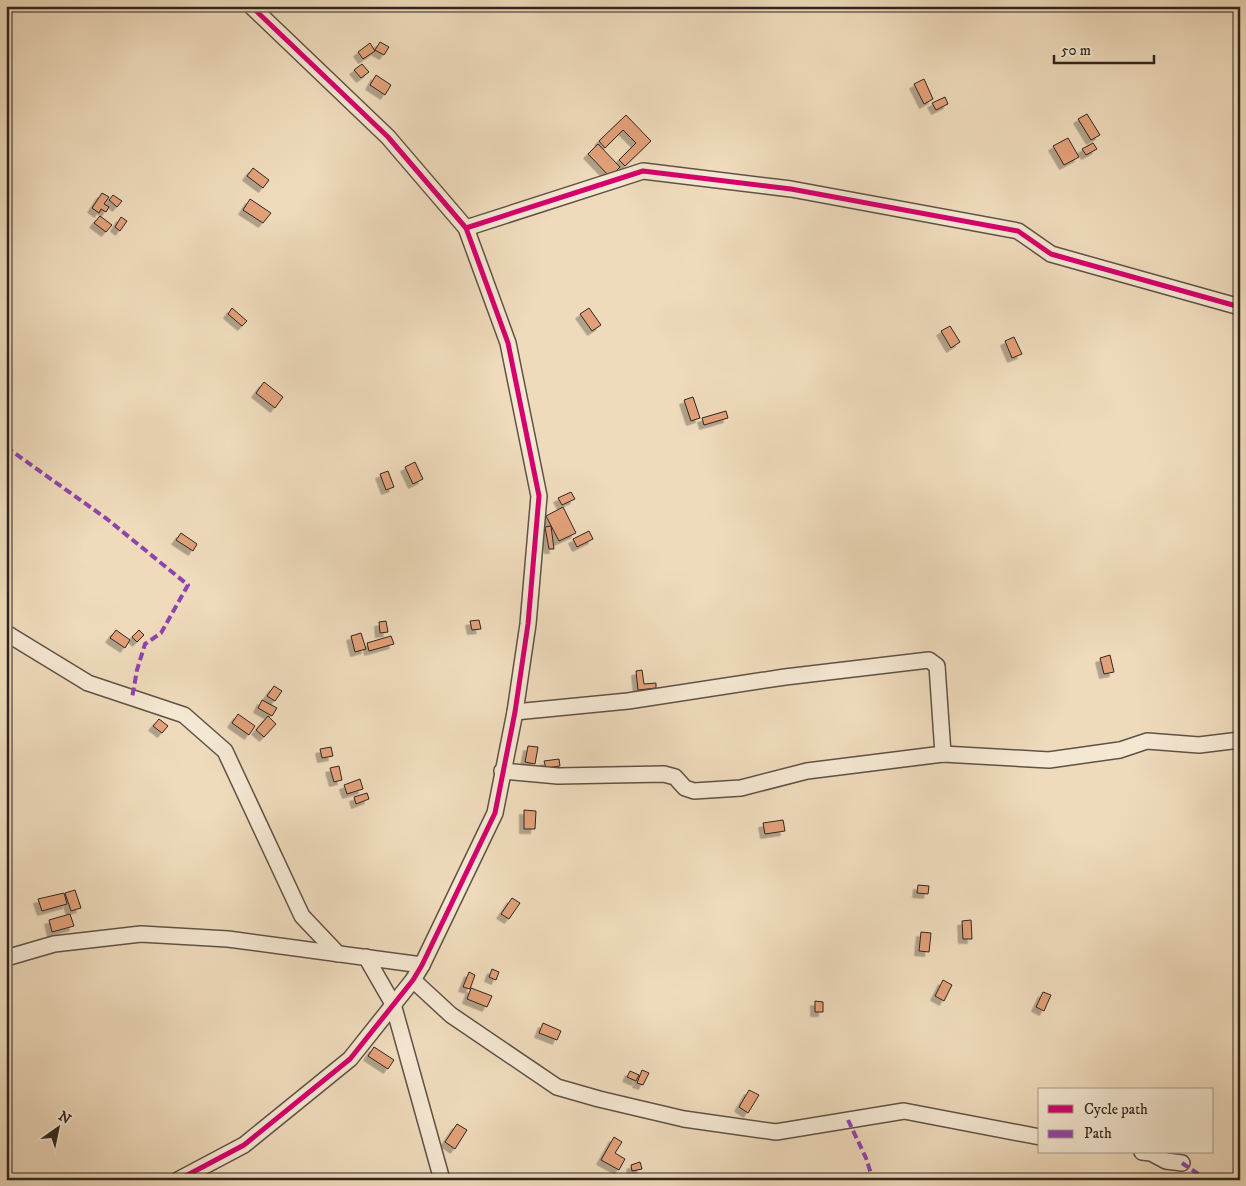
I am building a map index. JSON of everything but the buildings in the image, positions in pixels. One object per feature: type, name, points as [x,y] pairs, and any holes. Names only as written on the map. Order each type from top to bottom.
[{"type":"street","points":[[178,1180],[244,1145],[350,1059],[413,980],[422,965],[491,824],[515,712],[528,624],[539,496],[508,343],[466,228],[388,137],[251,6]]},
{"type":"street","points":[[466,228],[643,171],[791,190],[1018,231],[1051,254],[1240,307]]},
{"type":"street","points":[[6,633],[88,683],[184,715],[225,751],[302,916],[338,954]]},
{"type":"street","points":[[515,712],[628,701],[785,677],[929,660],[937,666],[943,754]]},
{"type":"street","points":[[502,771],[558,776],[664,774],[674,777],[685,788],[694,791],[741,788],[807,771],[943,754],[1049,760],[1120,750],[1147,742],[1199,745],[1240,740]]},
{"type":"street","points":[[6,958],[54,944],[141,934],[228,939],[422,965]]},
{"type":"street","points":[[366,958],[393,1004],[442,1180]]},
{"type":"street","points":[[413,980],[451,1015],[557,1087],[599,1099],[684,1119],[776,1132],[904,1111],[1038,1137]]},
{"type":"street","points":[[1147,1154],[1166,1161],[1182,1163]]},
{"type":"marked path","points":[[6,447],[107,519],[188,585],[161,633],[145,644],[137,670],[132,698]]},
{"type":"marked path","points":[[848,1120],[866,1158],[873,1180]]},
{"type":"marked path","points":[[1182,1163],[1207,1180]]},
{"type":"cycle path","points":[[178,1180],[244,1145],[350,1059],[413,980],[422,965],[495,813],[515,712],[528,624],[539,496],[508,343],[466,228],[388,137],[251,6]]},
{"type":"cycle path","points":[[466,228],[643,171],[791,189],[1018,231],[1051,254],[1240,307]]}]
